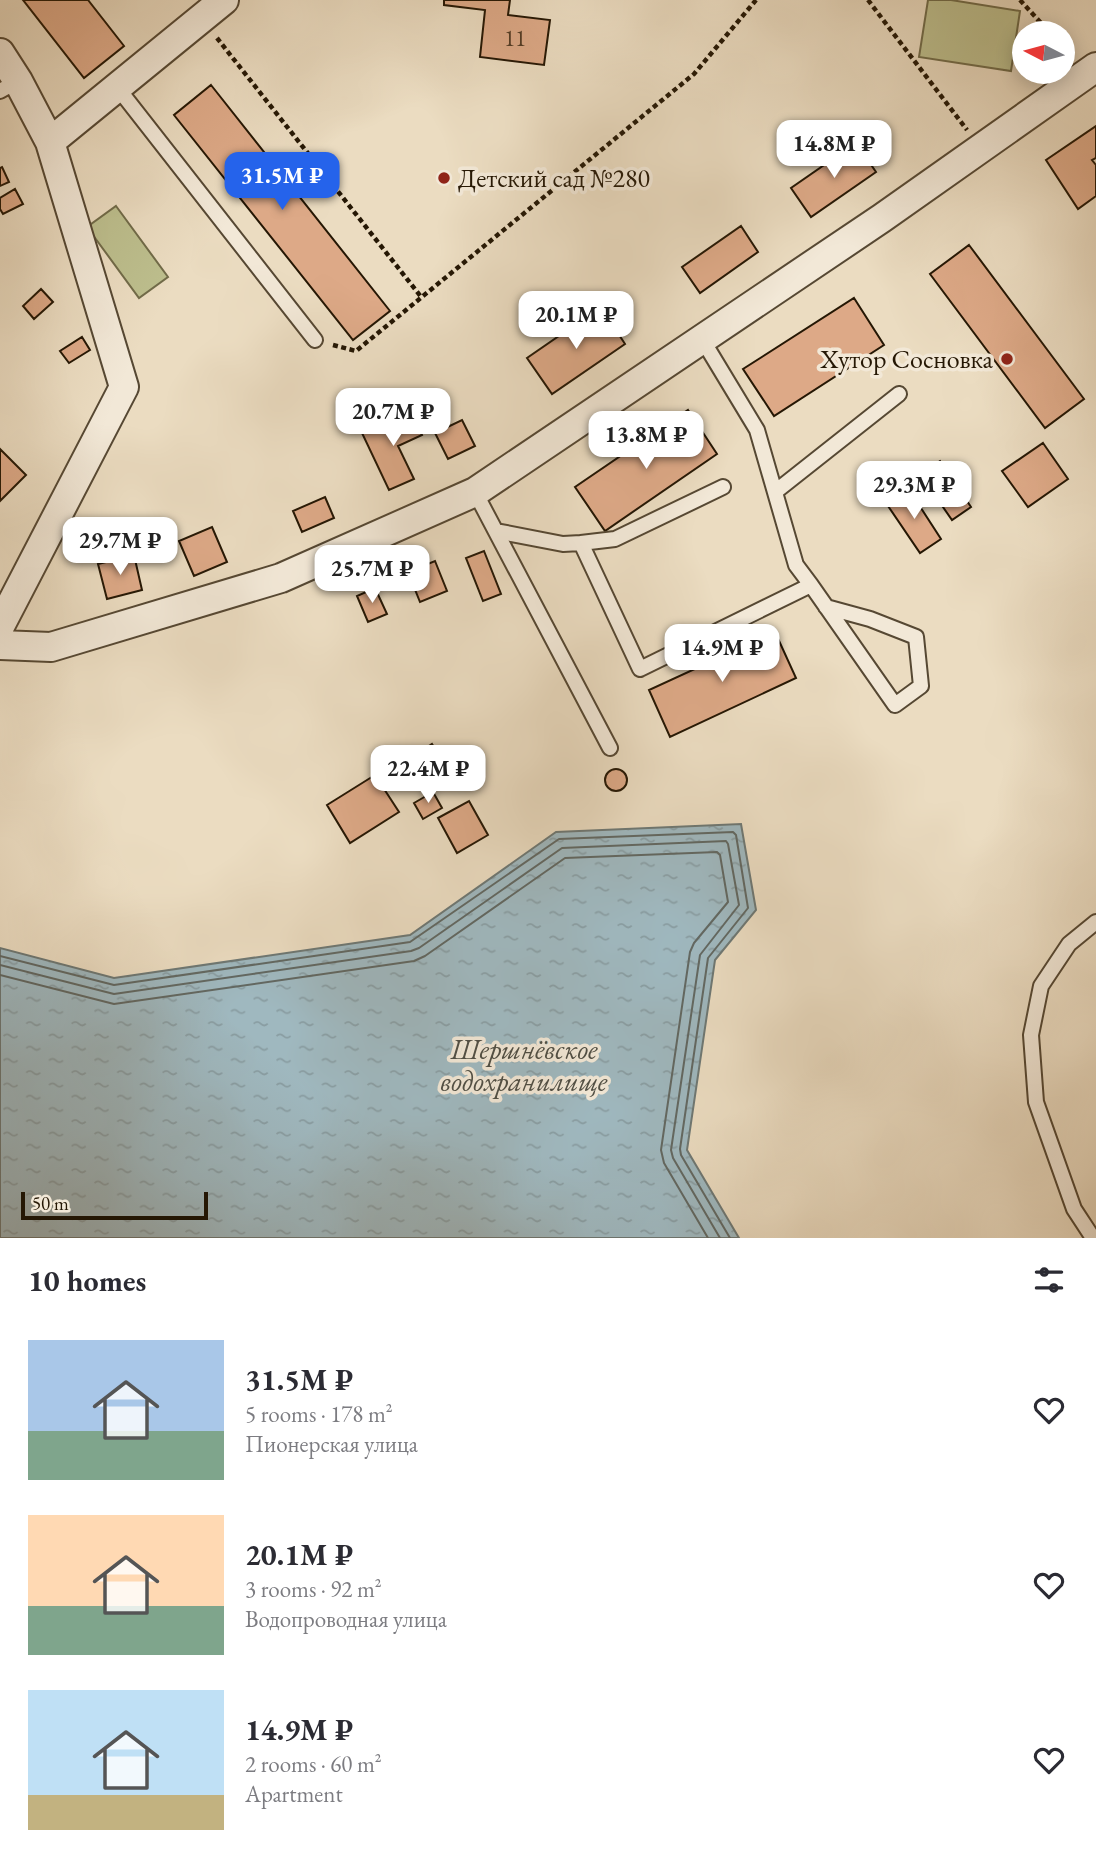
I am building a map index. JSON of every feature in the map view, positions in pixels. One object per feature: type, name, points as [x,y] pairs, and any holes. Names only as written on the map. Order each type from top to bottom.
[{"type":"street","points":[[50,142],[210,7]]},
{"type":"street","points":[[0,52],[9,86],[50,142],[124,387],[0,626]]},
{"type":"street","points":[[0,645],[51,647],[281,578],[475,492],[883,218],[1096,68]]},
{"type":"lane","points":[[117,87],[316,340]]},
{"type":"lane","points":[[702,340],[757,430],[796,565],[895,705],[921,686],[916,637],[870,619],[826,607]]},
{"type":"lane","points":[[775,492],[899,394]]},
{"type":"lane","points":[[496,531],[563,544],[615,539],[723,487]]},
{"type":"lane","points":[[475,492],[610,748]]},
{"type":"lane","points":[[580,543],[640,669],[811,585]]},
{"type":"lane","points":[[1093,1238],[1073,1209],[1036,1102],[1031,1035],[1041,986],[1069,944],[1096,922]]},
{"type":"path","points":[[316,340],[356,351],[694,74],[756,0]]},
{"type":"path","points":[[867,0],[981,148]]},
{"type":"path","points":[[1020,0],[1039,21]]},
{"type":"path","points":[[210,7],[422,298]]},
{"type":"green space","points":[[928,0],[951,0],[1020,11],[1018,21],[1012,21],[1011,71],[919,57]]},
{"type":"green space","points":[[116,206],[168,277],[139,298],[87,227]]},
{"type":"water","name":"Шершнёвское водохранилище","points":[[741,824],[756,910],[715,960],[687,1150],[739,1238],[0,1238],[0,948],[114,978],[410,935],[556,832]]},
{"type":"building","points":[[23,0],[88,0],[124,46],[84,78]]},
{"type":"building","points":[[444,0],[510,0],[508,15],[550,20],[544,65],[480,57],[485,10],[444,5]]},
{"type":"building","points":[[211,85],[390,311],[353,340],[174,115]]},
{"type":"building","points":[[1096,126],[1096,158],[1092,160],[1096,165],[1096,196],[1078,209],[1046,160]]},
{"type":"building","points":[[856,143],[876,172],[811,217],[791,188]]},
{"type":"building","points":[[2,167],[9,182],[0,186],[0,168]]},
{"type":"building","points":[[15,189],[23,204],[3,214],[0,198]]},
{"type":"building","points":[[741,226],[758,252],[700,293],[682,267]]},
{"type":"building","points":[[969,245],[1084,399],[1045,428],[930,274]]},
{"type":"building","points":[[41,289],[53,302],[34,319],[23,306]]},
{"type":"building","points":[[854,298],[884,345],[774,416],[743,369]]},
{"type":"building","points":[[601,307],[625,344],[552,394],[527,358]]},
{"type":"building","points":[[82,337],[90,350],[69,363],[60,351]]},
{"type":"building","points":[[410,410],[422,435],[398,446],[414,479],[389,490],[362,433]]},
{"type":"building","points":[[688,410],[717,454],[605,531],[575,487]]},
{"type":"building","points":[[462,420],[475,446],[448,459],[435,433]]},
{"type":"building","points":[[1043,443],[1068,479],[1028,507],[1002,471]]},
{"type":"building","points":[[0,449],[26,475],[0,501]]},
{"type":"building","points":[[940,461],[971,507],[952,520],[920,474]]},
{"type":"building","points":[[908,488],[941,539],[920,553],[886,503]]},
{"type":"building","points":[[325,497],[334,518],[302,532],[293,511]]},
{"type":"building","points":[[212,527],[227,562],[194,576],[179,541]]},
{"type":"building","points":[[484,551],[501,594],[483,601],[466,558]]},
{"type":"building","points":[[134,555],[142,590],[107,599],[98,564]]},
{"type":"building","points":[[435,561],[447,591],[420,602],[408,572]]},
{"type":"building","points":[[375,588],[387,614],[368,622],[357,596]]},
{"type":"building","points":[[775,632],[796,678],[670,737],[649,690]]},
{"type":"building","points":[[432,744],[447,766],[431,777],[416,755]]},
{"type":"building","points":[[612,769],[620,769],[627,776],[627,784],[620,791],[612,791],[605,784],[605,776]]},
{"type":"building","points":[[375,775],[399,812],[350,843],[327,805]]},
{"type":"building","points":[[433,792],[442,808],[423,819],[414,803]]},
{"type":"building","points":[[469,801],[488,835],[457,853],[438,818]]},
{"type":"place","name":"Детский сад №280","points":[[444,178]]},
{"type":"place","name":"Хутор Сосновка","points":[[1007,359]]}]
